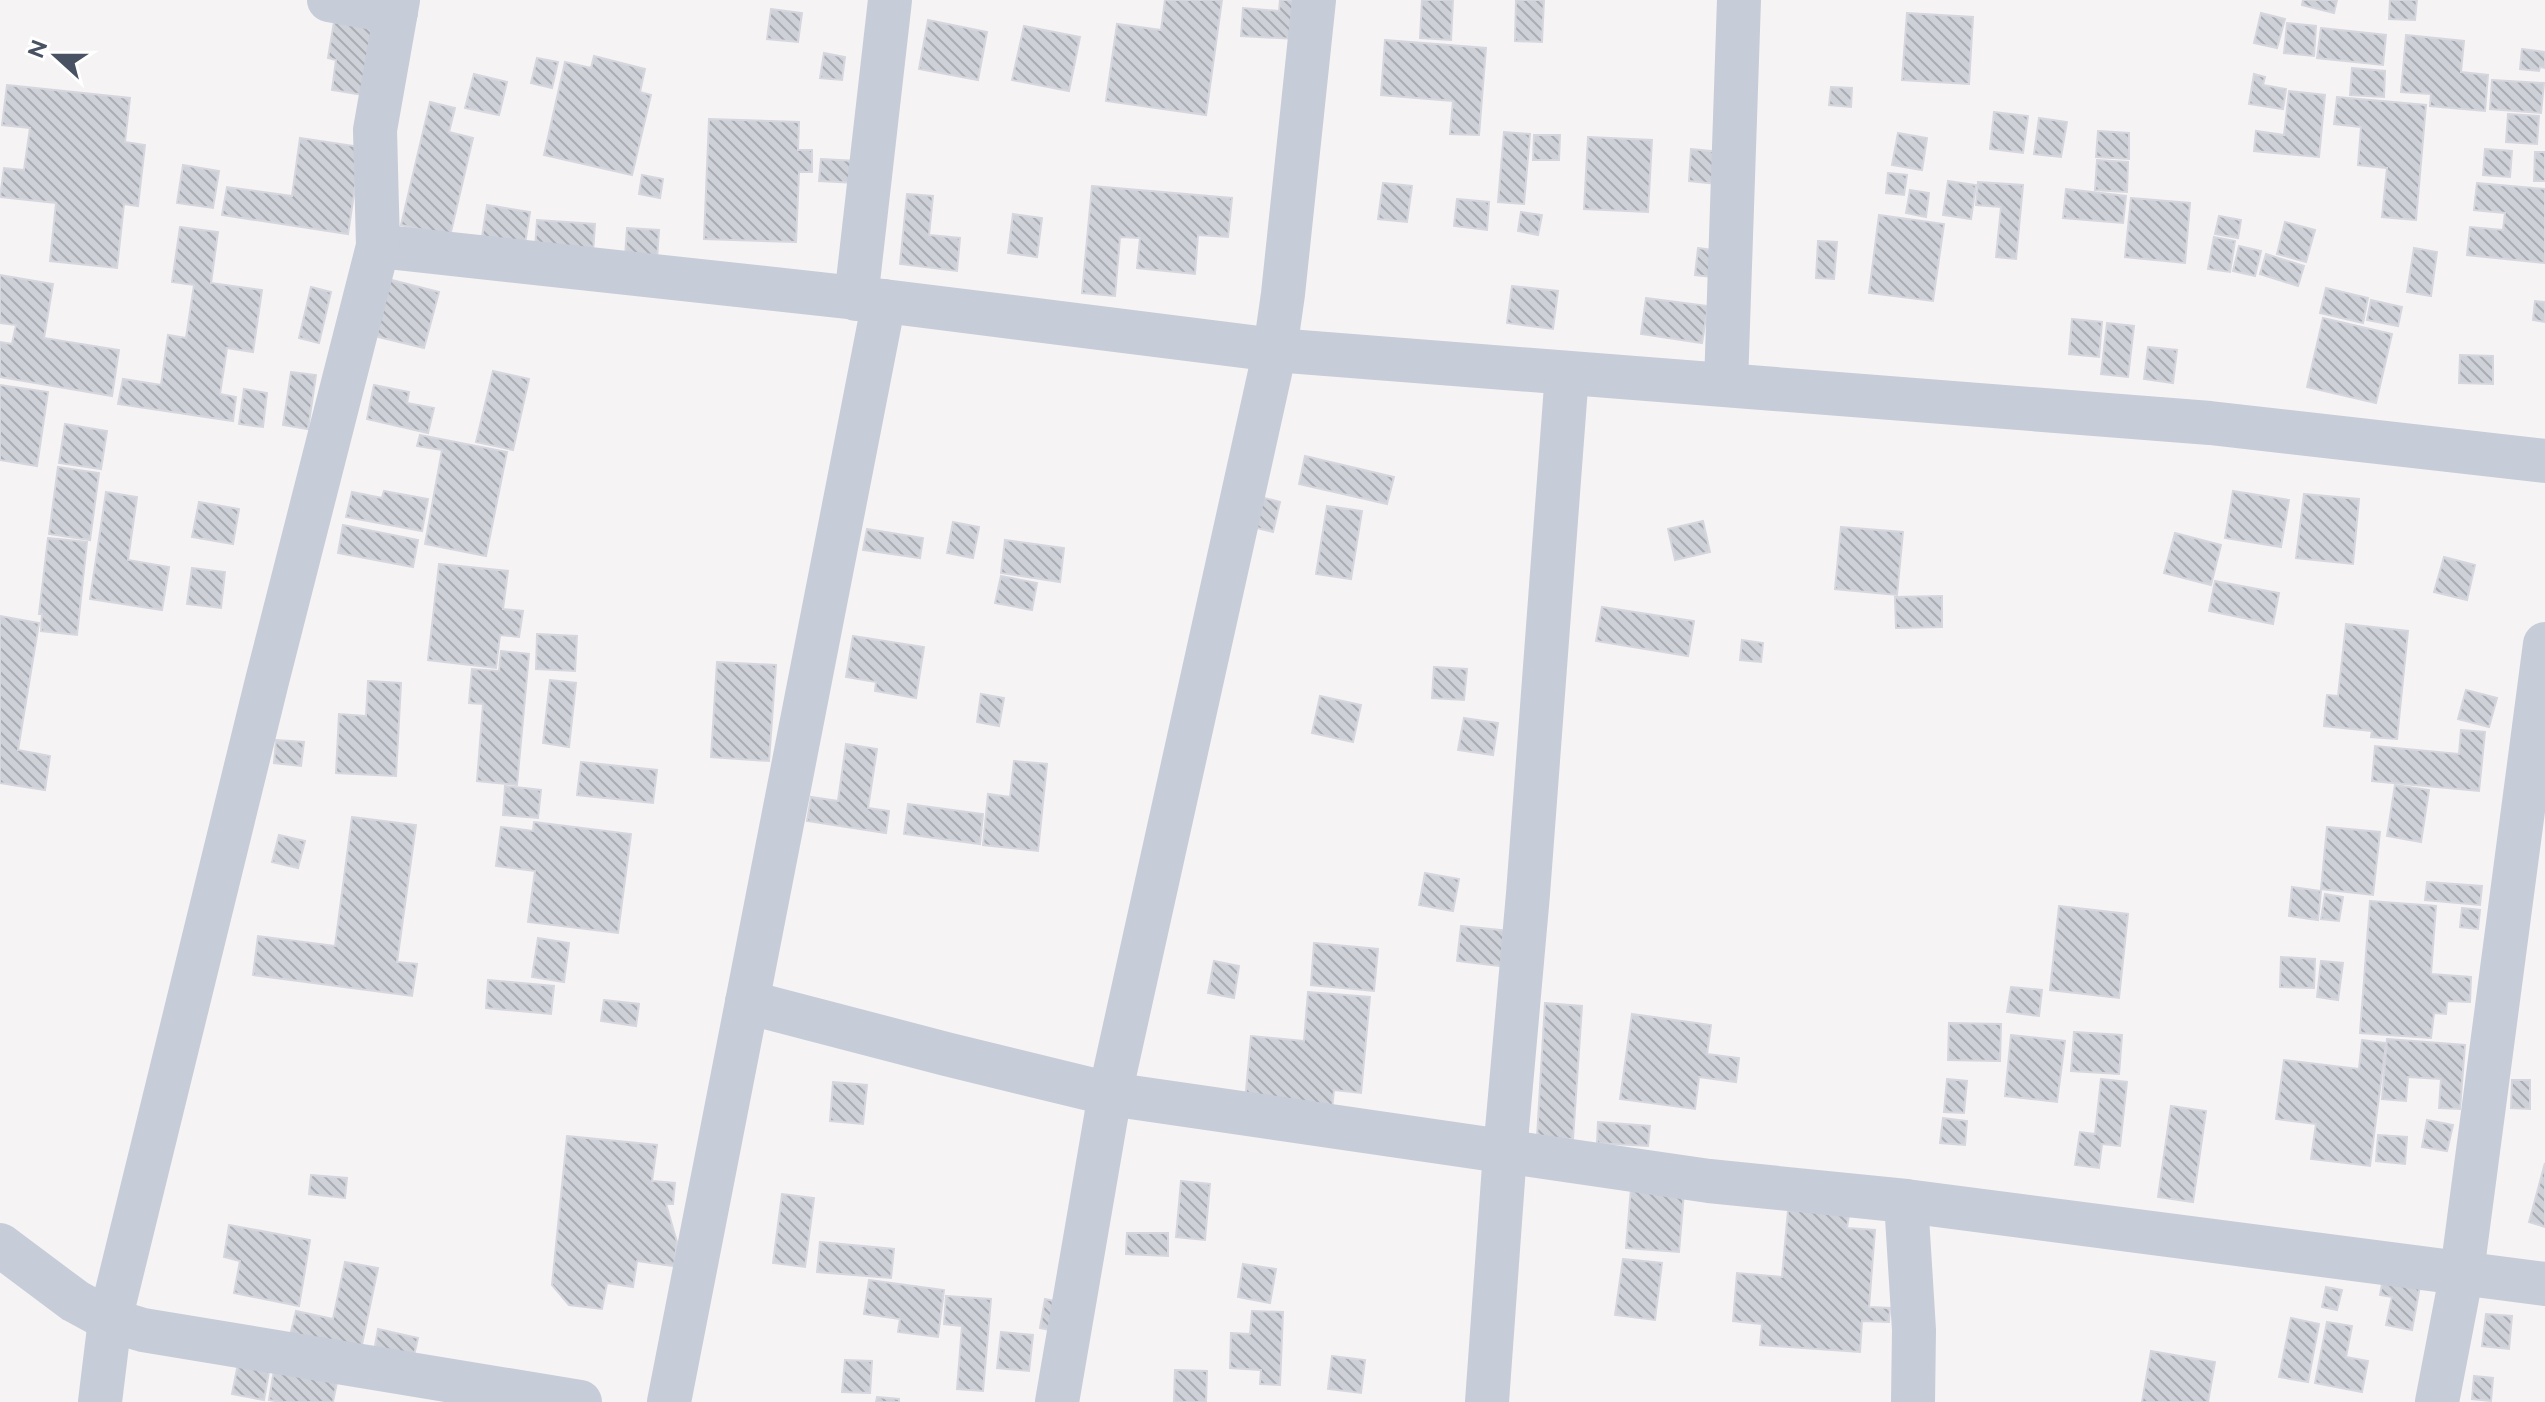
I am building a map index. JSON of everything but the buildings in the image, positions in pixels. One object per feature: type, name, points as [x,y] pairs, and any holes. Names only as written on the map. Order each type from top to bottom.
[{"type":"street","points":[[100,1402],[110,1320],[378,246],[375,130],[397,6],[329,0]]},
{"type":"street","points":[[669,1402],[747,1002],[870,300],[890,0]]},
{"type":"street","points":[[1057,1402],[1110,1094],[1275,350],[1314,0]]},
{"type":"street","points":[[1726,384],[1739,0]]},
{"type":"street","points":[[378,246],[870,300],[1275,350],[2210,423],[2545,461]]},
{"type":"street","points":[[1487,1402],[1567,373]]},
{"type":"street","points":[[2437,1402],[2462,1272],[2545,644]]},
{"type":"street","points":[[747,1002],[1110,1094],[1709,1181],[1906,1201],[2545,1284]]},
{"type":"street","points":[[1906,1201],[1914,1330],[1913,1402]]},
{"type":"street","points":[[0,1245],[75,1301],[110,1320],[143,1330],[580,1402]]}]
